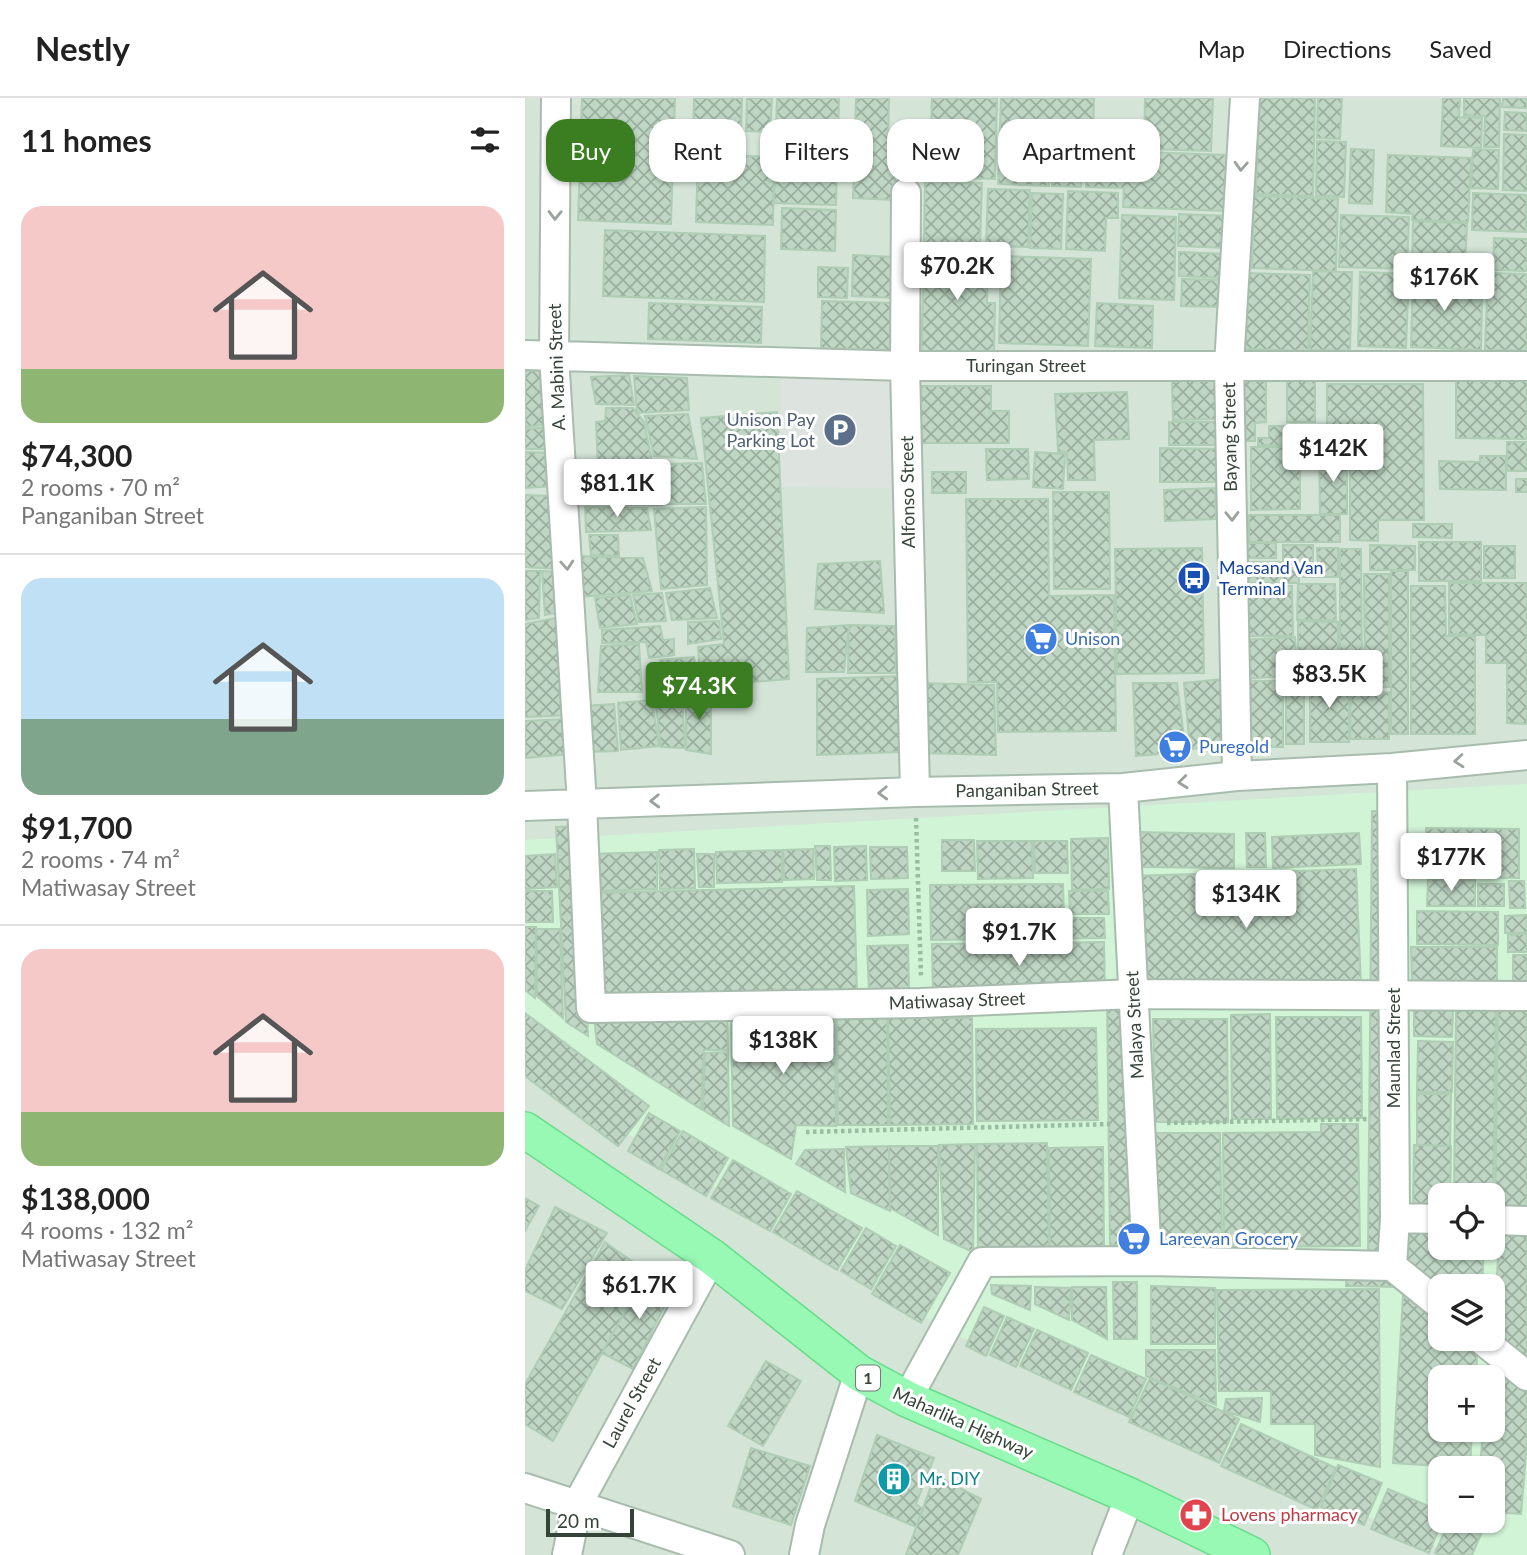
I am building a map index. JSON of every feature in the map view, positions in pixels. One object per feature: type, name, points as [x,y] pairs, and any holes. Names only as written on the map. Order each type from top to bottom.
[{"type":"main road","name":"Maharlika Highway","points":[[525,1130],[712,1257],[859,1373],[907,1399],[1129,1496],[1252,1555]]},
{"type":"street","name":"A. Mabini Street","points":[[556,98],[554,356],[582,804]]},
{"type":"street","name":"Bayang Street","points":[[1237,776],[1229,365],[1245,98]]},
{"type":"street","name":"Alfonso Street","points":[[906,193],[905,366],[915,792]]},
{"type":"street","name":"Turingan Street","points":[[525,355],[905,366],[1527,366]]},
{"type":"street","name":"Panganiban Street","points":[[525,806],[915,792],[1123,788],[1237,776],[1392,768],[1527,755]]},
{"type":"street","name":"Maunlad Street","points":[[1392,768],[1395,1218],[1392,1266]]},
{"type":"street","name":"Malaya Street","points":[[1123,788],[1147,1261]]},
{"type":"street","name":"Matiwasay Street","points":[[582,804],[591,1008],[921,1003],[1134,994],[1527,996]]},
{"type":"street","points":[[1395,1218],[1428,1219]]},
{"type":"street","points":[[1505,1220],[1527,1221]]},
{"type":"street","name":"Laurel Street","points":[[567,1555],[577,1505],[712,1257]]},
{"type":"street","points":[[907,1399],[982,1262],[1147,1261],[1392,1266],[1428,1296]]},
{"type":"street","points":[[1496,1351],[1527,1376]]},
{"type":"street","points":[[804,1555],[810,1525],[859,1373]]},
{"type":"street","points":[[525,1488],[730,1555]]},
{"type":"street","points":[[1107,1555],[1129,1496]]},
{"type":"path","points":[[915,792],[921,1003]]},
{"type":"path","points":[[806,1132],[1394,1118]]},
{"type":"shaded area","points":[[525,98],[1527,98],[1527,1555],[525,1555]]},
{"type":"shaded area","name":"Unison Pay Parking Lot","points":[[781,373],[899,374],[899,488],[781,487]]},
{"type":"shaded area","points":[[1527,784],[1527,1555],[1455,1555],[954,1334],[563,1094],[525,1064],[525,840]]},
{"type":"building","points":[[582,98],[675,98],[674,119],[649,119],[649,182],[672,182],[671,224],[578,220],[579,182],[635,182],[635,119],[581,119]]},
{"type":"building","points":[[694,98],[742,98],[741,119],[693,119]]},
{"type":"building","points":[[747,98],[772,98],[771,119],[760,119],[760,132],[746,131]]},
{"type":"building","points":[[777,98],[839,98],[838,119],[776,119]]},
{"type":"building","points":[[856,98],[889,98],[887,182],[895,182],[894,200],[853,198],[853,182],[873,182],[873,119],[855,119]]},
{"type":"building","points":[[932,98],[997,98],[995,179],[984,179],[984,119],[931,119]]},
{"type":"building","points":[[1001,98],[1094,98],[1093,119],[1000,119]]},
{"type":"building","points":[[1145,98],[1213,98],[1211,151],[1160,149],[1160,119],[1145,119]]},
{"type":"building","points":[[1259,98],[1315,98],[1313,196],[1256,194]]},
{"type":"building","points":[[1318,98],[1342,98],[1340,139],[1317,138]]},
{"type":"building","points":[[1443,98],[1460,98],[1459,117],[1482,118],[1481,148],[1441,146]]},
{"type":"building","points":[[1464,98],[1500,98],[1499,147],[1484,147],[1485,116],[1464,115]]},
{"type":"building","points":[[1503,98],[1527,98],[1527,108],[1502,107]]},
{"type":"building","points":[[1505,112],[1527,113],[1527,131],[1504,130]]},
{"type":"building","points":[[1504,134],[1527,135],[1527,191],[1503,190]]},
{"type":"building","points":[[1317,141],[1346,142],[1344,197],[1316,196]]},
{"type":"building","points":[[1351,149],[1374,150],[1372,204],[1349,203]]},
{"type":"building","points":[[1473,149],[1499,150],[1498,189],[1471,188]]},
{"type":"building","points":[[1160,153],[1227,155],[1225,211],[1123,207],[1124,188],[1086,187],[1086,182],[1160,182]]},
{"type":"building","points":[[1388,155],[1471,158],[1468,222],[1412,220],[1413,214],[1386,212]]},
{"type":"building","points":[[746,156],[760,156],[760,182],[774,182],[773,225],[696,222],[697,182],[746,182]]},
{"type":"building","points":[[775,182],[837,182],[836,205],[774,203]]},
{"type":"building","points":[[925,182],[982,183],[980,245],[924,243]]},
{"type":"building","points":[[998,182],[1049,182],[1049,186]]},
{"type":"building","points":[[1052,182],[1081,182],[1081,187],[1052,186]]},
{"type":"building","points":[[988,189],[1030,190],[1028,247],[986,246]]},
{"type":"building","points":[[1068,191],[1118,193],[1118,218],[1106,218],[1105,251],[1066,249]]},
{"type":"building","points":[[1032,193],[1063,194],[1061,249],[1030,248]]},
{"type":"building","points":[[1473,193],[1527,195],[1526,232],[1472,230]]},
{"type":"building","points":[[1254,196],[1338,199],[1336,271],[1252,268]]},
{"type":"building","points":[[782,208],[836,210],[835,251],[781,249]]},
{"type":"building","points":[[1179,214],[1228,216],[1227,248],[1178,246]]},
{"type":"building","points":[[1122,215],[1176,217],[1174,300],[1119,298]]},
{"type":"building","points":[[1341,215],[1409,217],[1407,269],[1339,267]]},
{"type":"building","points":[[1413,221],[1467,223],[1465,268],[1412,267]]},
{"type":"building","points":[[605,230],[765,236],[764,302],[603,296]]},
{"type":"building","points":[[1494,238],[1527,239],[1527,271],[1493,270]]},
{"type":"building","points":[[925,246],[988,249],[987,303],[995,303],[994,354],[921,352]]},
{"type":"building","points":[[1179,252],[1226,254],[1225,278],[1179,276]]},
{"type":"building","points":[[853,255],[895,257],[894,298],[852,296]]},
{"type":"building","points":[[1001,256],[1091,259],[1088,346],[999,343]]},
{"type":"building","points":[[818,267],[848,268],[847,298],[818,297]]},
{"type":"building","points":[[1413,270],[1458,272],[1458,296],[1482,297],[1481,350],[1411,347]]},
{"type":"building","points":[[1313,271],[1352,272],[1350,351],[1310,350]]},
{"type":"building","points":[[1360,272],[1409,274],[1406,348],[1358,346]]},
{"type":"building","points":[[1462,272],[1527,274],[1527,351],[1485,350],[1487,296],[1462,295]]},
{"type":"building","points":[[1246,273],[1310,275],[1308,351],[1244,349]]},
{"type":"building","points":[[1182,279],[1223,280],[1222,307],[1181,306]]},
{"type":"building","points":[[822,301],[896,303],[895,351],[821,348]]},
{"type":"building","points":[[649,303],[762,307],[761,343],[648,339]]},
{"type":"building","points":[[1097,303],[1153,306],[1152,348],[1095,346]]},
{"type":"building","points":[[525,371],[549,371],[550,424],[525,427]]},
{"type":"building","points":[[629,375],[634,405],[596,404],[591,377]]},
{"type":"building","points":[[634,376],[687,378],[689,410],[637,413]]},
{"type":"building","points":[[1243,377],[1266,377],[1266,422],[1255,423],[1255,441],[1243,441]]},
{"type":"building","points":[[1287,378],[1315,378],[1315,422],[1287,422]]},
{"type":"building","points":[[1172,381],[1218,381],[1218,419],[1173,420]]},
{"type":"building","points":[[1456,381],[1527,381],[1527,439],[1456,438]]},
{"type":"building","points":[[1327,384],[1423,384],[1424,520],[1378,520],[1378,541],[1350,540],[1350,451],[1327,450]]},
{"type":"building","points":[[921,386],[991,386],[991,411],[1009,411],[1009,443],[921,443]]},
{"type":"building","points":[[1127,392],[1129,439],[1094,440],[1095,480],[1068,480],[1067,452],[1058,452],[1055,394]]},
{"type":"building","points":[[606,408],[633,408],[644,422],[652,461],[662,464],[662,505],[611,504],[611,471],[598,471],[596,422],[605,421]]},
{"type":"building","points":[[777,412],[789,679],[701,686],[698,647],[724,644],[701,418]]},
{"type":"building","points":[[688,414],[697,459],[654,456],[645,416]]},
{"type":"building","points":[[1169,422],[1217,422],[1217,445],[1169,445]]},
{"type":"building","points":[[1269,426],[1290,426],[1290,446],[1258,445],[1258,438],[1269,438]]},
{"type":"building","points":[[551,427],[552,449],[525,449],[525,429]]},
{"type":"building","points":[[1507,442],[1527,442],[1527,471],[1507,471]]},
{"type":"building","points":[[1251,447],[1300,447],[1300,509],[1251,510]]},
{"type":"building","points":[[1160,448],[1218,449],[1218,482],[1160,482]]},
{"type":"building","points":[[986,449],[1028,449],[1029,479],[987,480]]},
{"type":"building","points":[[525,452],[552,453],[555,486],[525,488]]},
{"type":"building","points":[[1035,452],[1065,454],[1063,489],[1033,487]]},
{"type":"building","points":[[1319,454],[1347,454],[1347,514],[1320,514]]},
{"type":"building","points":[[1480,456],[1506,456],[1506,490],[1440,489],[1439,461],[1480,462]]},
{"type":"building","points":[[702,463],[706,504],[666,504],[665,464]]},
{"type":"building","points":[[932,472],[966,472],[966,493],[932,493]]},
{"type":"building","points":[[1516,479],[1527,479],[1527,492],[1516,492]]},
{"type":"building","points":[[1215,488],[1216,519],[1165,521],[1164,490]]},
{"type":"building","points":[[1053,492],[1109,492],[1110,589],[1054,589]]},
{"type":"building","points":[[525,495],[553,496],[558,569],[525,567]]},
{"type":"building","name":"Unison","points":[[966,499],[1048,499],[1049,596],[1114,595],[1116,731],[998,732],[997,682],[968,682]]},
{"type":"building","points":[[585,507],[647,508],[651,530],[586,532]]},
{"type":"building","points":[[706,507],[707,585],[661,589],[654,509]]},
{"type":"building","points":[[1249,515],[1340,515],[1340,542],[1249,542]]},
{"type":"building","points":[[1413,524],[1452,524],[1452,538],[1413,537]]},
{"type":"building","points":[[589,535],[618,535],[619,556],[591,555]]},
{"type":"building","points":[[1419,542],[1481,542],[1481,581],[1419,581]]},
{"type":"building","points":[[1246,543],[1276,543],[1276,558],[1246,558]]},
{"type":"building","points":[[1283,545],[1313,545],[1313,562],[1283,562]]},
{"type":"building","points":[[1370,545],[1415,546],[1415,570],[1370,570]]},
{"type":"building","points":[[1484,546],[1515,546],[1515,578],[1484,578]]},
{"type":"building","points":[[1202,548],[1204,673],[1117,674],[1115,549]]},
{"type":"building","points":[[1317,548],[1338,548],[1338,577],[1303,577],[1303,564],[1318,564]]},
{"type":"building","points":[[1340,549],[1361,549],[1362,675],[1340,675]]},
{"type":"building","points":[[578,556],[643,558],[652,591],[578,597]]},
{"type":"building","points":[[880,561],[884,613],[815,609],[818,564]]},
{"type":"building","points":[[1241,562],[1299,562],[1299,583],[1241,583]]},
{"type":"building","points":[[525,571],[540,571],[539,618],[525,620]]},
{"type":"building","points":[[542,571],[562,572],[565,611],[545,615]]},
{"type":"building","points":[[1391,571],[1408,571],[1408,734],[1391,734]]},
{"type":"building","points":[[1364,574],[1389,574],[1389,687],[1365,687]]},
{"type":"building","points":[[1449,583],[1527,583],[1527,724],[1507,723],[1507,663],[1486,663],[1486,635],[1449,634]]},
{"type":"building","points":[[1298,584],[1335,584],[1336,620],[1297,620]]},
{"type":"building","points":[[1240,586],[1292,586],[1293,636],[1241,636]]},
{"type":"building","points":[[1411,586],[1445,586],[1446,636],[1475,636],[1475,734],[1411,734]]},
{"type":"building","points":[[710,588],[717,618],[672,620],[666,593]]},
{"type":"building","points":[[662,593],[666,621],[639,622],[633,595]]},
{"type":"building","points":[[630,595],[637,624],[600,628],[595,598]]},
{"type":"building","points":[[566,616],[573,715],[525,717],[525,624]]},
{"type":"building","points":[[719,621],[721,639],[688,644],[688,622]]},
{"type":"building","points":[[1298,621],[1338,622],[1338,663],[1298,662]]},
{"type":"building","points":[[849,625],[895,626],[896,673],[848,673]]},
{"type":"building","points":[[849,625],[844,672],[806,672],[807,628]]},
{"type":"building","points":[[660,626],[663,640],[674,639],[674,655],[649,658],[646,642],[602,643],[602,630]]},
{"type":"building","points":[[1295,637],[1297,675],[1244,679],[1241,640]]},
{"type":"building","points":[[639,644],[642,692],[598,692],[601,646]]},
{"type":"building","points":[[694,657],[698,687],[664,687],[660,660]]},
{"type":"building","points":[[901,676],[901,752],[817,755],[817,679]]},
{"type":"building","points":[[1310,678],[1349,678],[1349,742],[1310,742]]},
{"type":"building","points":[[1222,679],[1227,746],[1190,749],[1184,683]]},
{"type":"building","points":[[1351,679],[1363,680],[1364,693],[1389,692],[1389,739],[1350,739]]},
{"type":"building","points":[[1247,681],[1283,681],[1283,747],[1246,747]]},
{"type":"building","points":[[1286,681],[1304,681],[1304,744],[1286,744]]},
{"type":"building","points":[[919,683],[994,685],[996,755],[922,753]]},
{"type":"building","points":[[1133,683],[1177,683],[1186,752],[1136,756]]},
{"type":"building","points":[[711,690],[711,754],[686,750],[686,692]]},
{"type":"building","points":[[654,691],[682,692],[685,748],[661,747]]},
{"type":"building","points":[[652,700],[659,746],[621,750],[618,703]]},
{"type":"building","points":[[614,704],[618,751],[583,752],[583,706]]},
{"type":"building","points":[[567,719],[570,754],[525,758],[525,721]]},
{"type":"building","points":[[1372,811],[1406,812],[1402,1287],[1346,1286],[1347,1250],[1368,1251]]},
{"type":"building","points":[[580,826],[588,1036],[566,1022],[556,827]]},
{"type":"building","points":[[1426,828],[1519,829],[1519,878],[1426,877]]},
{"type":"building","points":[[1137,832],[1234,834],[1234,868],[1137,867]]},
{"type":"building","points":[[1246,833],[1265,833],[1266,867],[1247,867]]},
{"type":"building","points":[[1359,833],[1361,864],[1273,868],[1272,837]]},
{"type":"building","points":[[1108,838],[1109,889],[1072,890],[1071,839]]},
{"type":"building","points":[[942,840],[974,840],[975,871],[942,871]]},
{"type":"building","points":[[977,841],[1032,841],[1033,878],[978,879]]},
{"type":"building","points":[[1034,841],[1067,841],[1068,873],[1035,873]]},
{"type":"building","points":[[815,846],[830,846],[831,880],[817,880]]},
{"type":"building","points":[[866,846],[867,880],[835,881],[834,847]]},
{"type":"building","points":[[870,847],[907,847],[908,878],[871,879]]},
{"type":"building","points":[[694,849],[695,888],[660,889],[659,850]]},
{"type":"building","points":[[813,849],[814,879],[784,880],[783,850]]},
{"type":"building","points":[[782,850],[782,882],[717,883],[716,852]]},
{"type":"building","points":[[657,852],[657,889],[593,891],[591,854]]},
{"type":"building","points":[[555,854],[557,887],[525,889],[525,856]]},
{"type":"building","points":[[697,854],[714,854],[714,887],[699,887]]},
{"type":"building","points":[[1356,869],[1361,985],[1137,992],[1132,876]]},
{"type":"building","points":[[1428,879],[1475,880],[1475,906],[1427,906]]},
{"type":"building","points":[[1509,881],[1524,881],[1525,908],[1510,908]]},
{"type":"building","points":[[1063,884],[1064,918],[1104,918],[1105,938],[931,940],[930,885]]},
{"type":"building","points":[[1478,884],[1504,884],[1504,906],[1478,906]]},
{"type":"building","points":[[854,886],[857,991],[594,997],[591,893]]},
{"type":"building","points":[[908,889],[909,934],[868,936],[867,890]]},
{"type":"building","points":[[525,891],[552,891],[553,922],[525,922]]},
{"type":"building","points":[[1069,891],[1108,891],[1109,914],[1070,914]]},
{"type":"building","points":[[1417,911],[1498,912],[1498,945],[1417,944]]},
{"type":"building","points":[[1527,915],[1527,933],[1505,933],[1505,916]]},
{"type":"building","points":[[525,927],[536,927],[535,998],[525,990]]},
{"type":"building","points":[[536,929],[560,929],[563,1018],[537,996]]},
{"type":"building","points":[[1527,934],[1527,952],[1508,952],[1508,935]]},
{"type":"building","points":[[1104,942],[1105,993],[933,995],[932,944]]},
{"type":"building","points":[[908,945],[909,989],[869,990],[867,946]]},
{"type":"building","points":[[1411,947],[1497,947],[1497,981],[1412,981]]},
{"type":"building","points":[[1513,955],[1527,955],[1527,984],[1513,984]]},
{"type":"building","points":[[1107,999],[1148,999],[1152,1244],[1110,1245]]},
{"type":"building","points":[[1498,1004],[1527,1004],[1527,1214],[1505,1213],[1505,1183],[1495,1183]]},
{"type":"building","points":[[727,1008],[728,1050],[704,1050],[701,1109],[597,1044],[593,1009]]},
{"type":"building","points":[[1414,1009],[1453,1010],[1452,1037],[1414,1036]]},
{"type":"building","points":[[1456,1009],[1496,1010],[1493,1183],[1454,1183]]},
{"type":"building","points":[[525,1013],[649,1106],[618,1146],[525,1076]]},
{"type":"building","points":[[1270,1014],[1271,1119],[1232,1119],[1231,1015]]},
{"type":"building","points":[[835,1015],[836,1126],[796,1125],[791,1159],[733,1126],[731,1016]]},
{"type":"building","points":[[887,1017],[888,1125],[838,1125],[837,1018]]},
{"type":"building","points":[[1276,1017],[1361,1017],[1362,1118],[1277,1119]]},
{"type":"building","points":[[888,1018],[972,1018],[973,1124],[890,1125]]},
{"type":"building","points":[[1153,1019],[1227,1019],[1228,1122],[1155,1122]]},
{"type":"building","points":[[1096,1028],[1098,1120],[977,1121],[976,1029]]},
{"type":"building","points":[[1418,1041],[1453,1042],[1452,1092],[1417,1092]]},
{"type":"building","points":[[728,1052],[729,1126],[703,1110],[705,1053]]},
{"type":"building","points":[[1417,1094],[1451,1094],[1450,1146],[1417,1145]]},
{"type":"building","points":[[649,1113],[680,1131],[659,1169],[628,1151]]},
{"type":"building","points":[[1321,1124],[1358,1124],[1360,1246],[1224,1247],[1223,1133],[1321,1132]]},
{"type":"building","points":[[683,1131],[728,1158],[706,1196],[661,1170]]},
{"type":"building","points":[[1155,1133],[1220,1133],[1222,1247],[1156,1247]]},
{"type":"building","points":[[1047,1143],[1049,1254],[978,1255],[977,1144]]},
{"type":"building","points":[[975,1144],[973,1252],[944,1239],[939,1145]]},
{"type":"building","points":[[1414,1145],[1451,1146],[1450,1183],[1428,1183],[1428,1208],[1413,1208]]},
{"type":"building","points":[[889,1146],[890,1211],[851,1193],[846,1147]]},
{"type":"building","points":[[889,1146],[938,1146],[938,1235],[890,1208]]},
{"type":"building","points":[[1103,1147],[1104,1250],[1050,1251],[1049,1148]]},
{"type":"building","points":[[844,1149],[845,1192],[796,1164],[805,1150]]},
{"type":"building","points":[[733,1160],[791,1194],[770,1231],[711,1198]]},
{"type":"building","points":[[797,1191],[862,1228],[837,1270],[773,1232]]},
{"type":"building","points":[[525,1198],[539,1206],[525,1231]]},
{"type":"building","points":[[555,1207],[607,1233],[562,1309],[525,1291],[525,1270]]},
{"type":"building","points":[[1505,1227],[1527,1229],[1527,1442],[1521,1514],[1505,1513],[1505,1456],[1481,1456],[1482,1442],[1505,1442],[1505,1365],[1488,1365],[1489,1351],[1505,1351],[1505,1274],[1497,1274],[1498,1260],[1505,1260]]},
{"type":"building","points":[[866,1228],[896,1246],[871,1289],[841,1271]]},
{"type":"building","points":[[1407,1229],[1428,1230],[1428,1260],[1483,1260],[1483,1274],[1428,1274],[1428,1351],[1477,1351],[1477,1365],[1428,1365],[1428,1442],[1471,1442],[1471,1456],[1428,1456],[1428,1465],[1393,1463]]},
{"type":"building","points":[[605,1242],[647,1272],[553,1441],[525,1424],[525,1384]]},
{"type":"building","points":[[900,1245],[950,1273],[921,1323],[872,1294]]},
{"type":"building","points":[[647,1272],[675,1285],[633,1369],[602,1353]]},
{"type":"building","points":[[1113,1282],[1137,1282],[1137,1339],[1114,1339]]},
{"type":"building","points":[[991,1285],[1031,1286],[1030,1310],[992,1294]]},
{"type":"building","points":[[1151,1286],[1215,1288],[1215,1344],[1151,1344]]},
{"type":"building","points":[[1035,1287],[1071,1288],[1069,1320],[1035,1304]]},
{"type":"building","points":[[1072,1287],[1106,1287],[1107,1339],[1072,1320]]},
{"type":"building","points":[[1379,1289],[1380,1467],[1315,1455],[1315,1424],[1271,1424],[1271,1391],[1219,1391],[1217,1290]]},
{"type":"building","points":[[984,1307],[1004,1316],[986,1356],[966,1346]]},
{"type":"building","points":[[1007,1317],[1034,1329],[1016,1367],[990,1355]]},
{"type":"building","points":[[1037,1330],[1088,1353],[1071,1390],[1020,1366]]},
{"type":"building","points":[[1146,1350],[1215,1350],[1216,1405],[1146,1376]]},
{"type":"building","points":[[1091,1355],[1146,1379],[1129,1417],[1074,1392]]},
{"type":"building","points":[[766,1361],[801,1381],[763,1446],[728,1426]]},
{"type":"building","points":[[1150,1378],[1239,1419],[1219,1463],[1129,1422]]},
{"type":"building","points":[[1262,1398],[1260,1422],[1224,1411],[1226,1399]]},
{"type":"building","points":[[1241,1424],[1336,1468],[1317,1510],[1221,1466]]},
{"type":"building","name":"Mr. DIY","points":[[877,1435],[934,1458],[916,1504],[923,1509],[916,1527],[855,1501]]},
{"type":"building","points":[[751,1448],[810,1466],[791,1525],[733,1506]]},
{"type":"building","points":[[1338,1465],[1382,1483],[1364,1525],[1321,1507]]},
{"type":"building","points":[[935,1475],[981,1499],[958,1555],[906,1555]]},
{"type":"building","points":[[1388,1489],[1428,1506],[1428,1533],[1437,1533],[1429,1553],[1371,1529]]},
{"type":"building","points":[[1444,1533],[1482,1533],[1472,1555],[1435,1553]]},
{"type":"place","name":"Unison Pay Parking Lot","points":[[840,430]]},
{"type":"place","name":"Macsand Van Terminal","points":[[1194,578]]},
{"type":"place","name":"Unison","points":[[1041,639]]},
{"type":"place","name":"Puregold","points":[[1175,747]]},
{"type":"place","name":"Lareevan Grocery","points":[[1134,1239]]},
{"type":"place","name":"Mr. DIY","points":[[894,1479]]},
{"type":"place","name":"Lovens pharmacy","points":[[1196,1515]]}]
